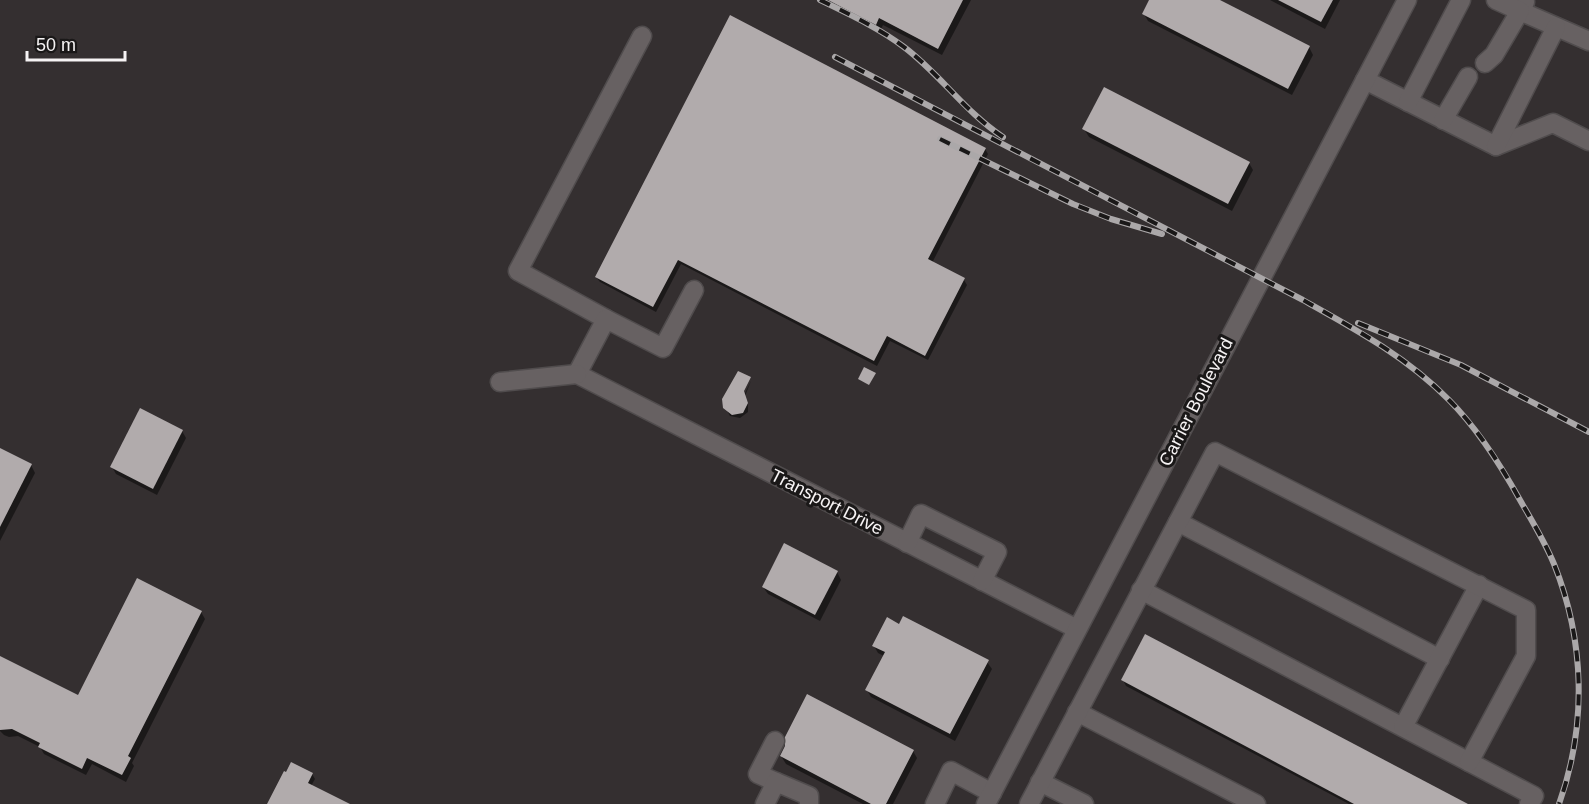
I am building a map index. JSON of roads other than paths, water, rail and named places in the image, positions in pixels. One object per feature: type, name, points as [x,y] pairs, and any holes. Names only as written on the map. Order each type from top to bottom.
[{"type":"street","name":"Carrier Boulevard","points":[[989,798],[1407,0]]},
{"type":"street","points":[[1408,102],[1461,0]]},
{"type":"street","points":[[1496,0],[1523,6],[1556,27],[1589,41]]},
{"type":"street","points":[[1485,63],[1494,55],[1523,6]]},
{"type":"street","points":[[1496,146],[1556,27]]},
{"type":"street","points":[[642,36],[518,271],[663,348],[694,290]]},
{"type":"street","points":[[1443,120],[1468,77]]},
{"type":"street","points":[[1365,80],[1496,146],[1553,123],[1589,141]]},
{"type":"street","points":[[500,382],[577,374],[606,319]]},
{"type":"street","name":"Transport Drive","points":[[577,374],[1077,629]]},
{"type":"street","points":[[1029,804],[1215,452],[1526,610],[1526,656],[1469,762]]},
{"type":"street","points":[[907,543],[921,514],[997,552],[982,581]]},
{"type":"street","points":[[1178,522],[1440,658]]},
{"type":"street","points":[[1403,727],[1479,585]]},
{"type":"street","points":[[1141,590],[1534,796],[1529,804]]},
{"type":"street","points":[[1077,712],[1256,804]]},
{"type":"street","points":[[775,741],[758,774],[809,796],[809,804]]},
{"type":"street","points":[[935,804],[951,771],[989,798]]},
{"type":"street","points":[[765,804],[776,782]]},
{"type":"street","points":[[1040,782],[1084,804]]},
{"type":"railway","points":[[820,0],[874,27],[904,47],[989,127],[1003,137]]},
{"type":"railway","points":[[835,57],[1303,300],[1398,357],[1416,370],[1460,411],[1505,473],[1547,548],[1564,593],[1572,623],[1577,653],[1578,714],[1568,774],[1559,804]]},
{"type":"railway","points":[[940,139],[1073,204],[1111,219],[1162,234]]},
{"type":"railway","points":[[1358,323],[1461,365],[1589,432]]}]
